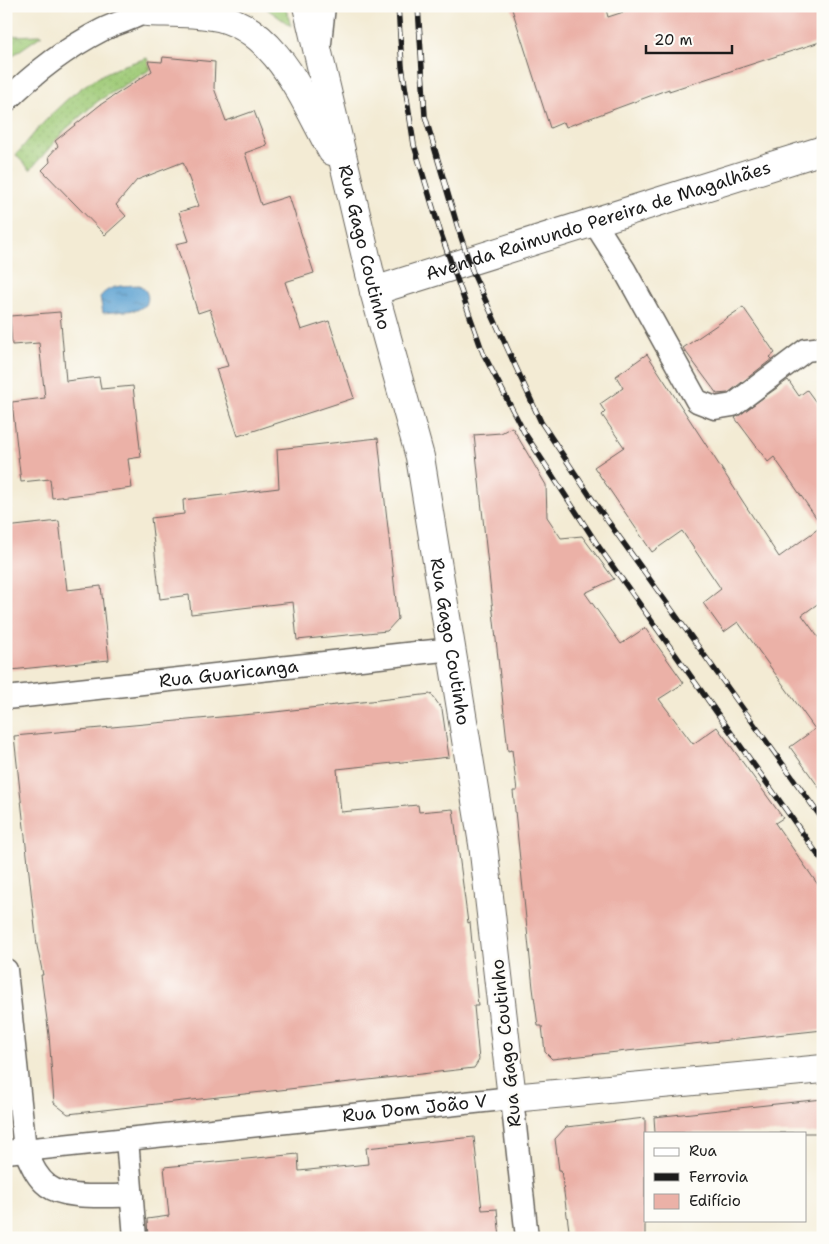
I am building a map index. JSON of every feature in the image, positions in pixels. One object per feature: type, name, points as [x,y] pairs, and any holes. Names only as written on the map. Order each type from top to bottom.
[{"type":"street","points":[[120,6],[213,16],[237,23],[257,34],[288,74],[350,183]]},
{"type":"street","name":"Rua Gago Coutinho","points":[[307,6],[374,292],[420,457],[483,844],[526,1238]]},
{"type":"street","points":[[318,57],[324,6]]},
{"type":"street","points":[[6,101],[21,86],[63,54],[103,29],[151,9]]},
{"type":"street","name":"Avenida Raimundo Pereira de Magalhães","points":[[374,292],[823,150]]},
{"type":"street","points":[[594,222],[625,271],[697,401],[715,408],[733,405],[806,350],[823,348]]},
{"type":"street","name":"Rua Guaricanga","points":[[6,698],[452,649]]},
{"type":"street","points":[[6,970],[16,1151],[48,1186],[66,1194],[132,1196]]},
{"type":"street","name":"Rua Dom João V","points":[[16,1151],[512,1098],[823,1069]]},
{"type":"street","points":[[127,1139],[135,1238]]},
{"type":"green space","points":[[263,6],[285,6],[291,26]]},
{"type":"green space","points":[[42,35],[6,60],[6,36]]},
{"type":"green space","points":[[147,58],[151,69],[98,101],[66,129],[30,170],[16,155],[58,107],[83,87],[115,69]]},
{"type":"water","points":[[140,285],[147,294],[146,305],[137,310],[103,313],[100,297],[104,293],[118,286]]},
{"type":"building","points":[[511,6],[605,6],[608,17],[642,6],[823,6],[823,41],[669,91],[669,89],[566,127],[564,122],[550,128]]},
{"type":"building","points":[[163,57],[215,62],[214,88],[226,121],[254,111],[267,145],[245,153],[261,205],[289,196],[314,273],[285,282],[301,330],[329,321],[354,398],[238,436],[216,369],[228,366],[210,309],[198,313],[176,244],[189,241],[179,212],[199,206],[183,162],[137,180],[116,205],[126,216],[105,235],[42,170],[50,162],[49,156],[58,146],[55,141],[100,105],[152,71],[148,61],[162,62]]},
{"type":"building","points":[[743,307],[775,353],[770,357],[772,359],[728,393],[717,394],[683,348]]},
{"type":"building","points":[[60,312],[66,381],[99,377],[101,389],[133,386],[141,457],[128,459],[132,488],[52,498],[50,479],[21,482],[12,402],[45,398],[39,343],[12,345],[10,316]]},
{"type":"building","points":[[647,354],[779,557],[822,526],[774,457],[768,462],[735,418],[788,380],[799,396],[807,390],[823,412],[823,600],[802,615],[823,644],[823,793],[790,747],[815,729],[738,622],[724,632],[703,603],[721,589],[682,531],[652,552],[594,467],[624,447],[602,415],[605,412],[600,404],[623,388],[616,376]]},
{"type":"building","points":[[512,427],[546,485],[547,517],[561,538],[582,536],[614,579],[585,593],[621,644],[645,628],[684,683],[659,699],[693,744],[717,727],[783,818],[775,823],[823,892],[823,1030],[552,1059],[545,1052],[542,1026],[538,1026],[533,988],[513,791],[517,791],[512,750],[508,751],[474,435],[501,433]]},
{"type":"building","points":[[378,438],[398,619],[387,631],[297,640],[293,602],[191,614],[189,595],[160,599],[151,518],[184,514],[183,500],[279,488],[277,449]]},
{"type":"building","points":[[59,521],[67,590],[101,586],[109,660],[11,670],[6,636],[6,527]]},
{"type":"building","points":[[431,694],[442,709],[449,757],[337,769],[341,812],[418,805],[419,812],[453,809],[468,923],[470,922],[478,1006],[474,1006],[479,1060],[474,1068],[68,1114],[54,1103],[49,1035],[41,975],[43,975],[37,946],[14,736],[275,712]]},
{"type":"building","points":[[823,1099],[823,1133],[655,1132],[654,1117]]},
{"type":"building","points":[[645,1118],[645,1238],[570,1238],[555,1139],[566,1127]]},
{"type":"building","points":[[474,1137],[482,1210],[497,1209],[500,1238],[148,1238],[147,1219],[169,1216],[164,1167],[298,1154],[299,1171],[368,1164],[366,1148]]},
{"type":"railway","points":[[398,6],[402,66],[414,145],[441,234],[483,353],[524,432],[599,547],[823,862]]},
{"type":"railway","points":[[418,6],[425,116],[458,228],[473,273],[541,422],[594,502],[823,820]]}]
